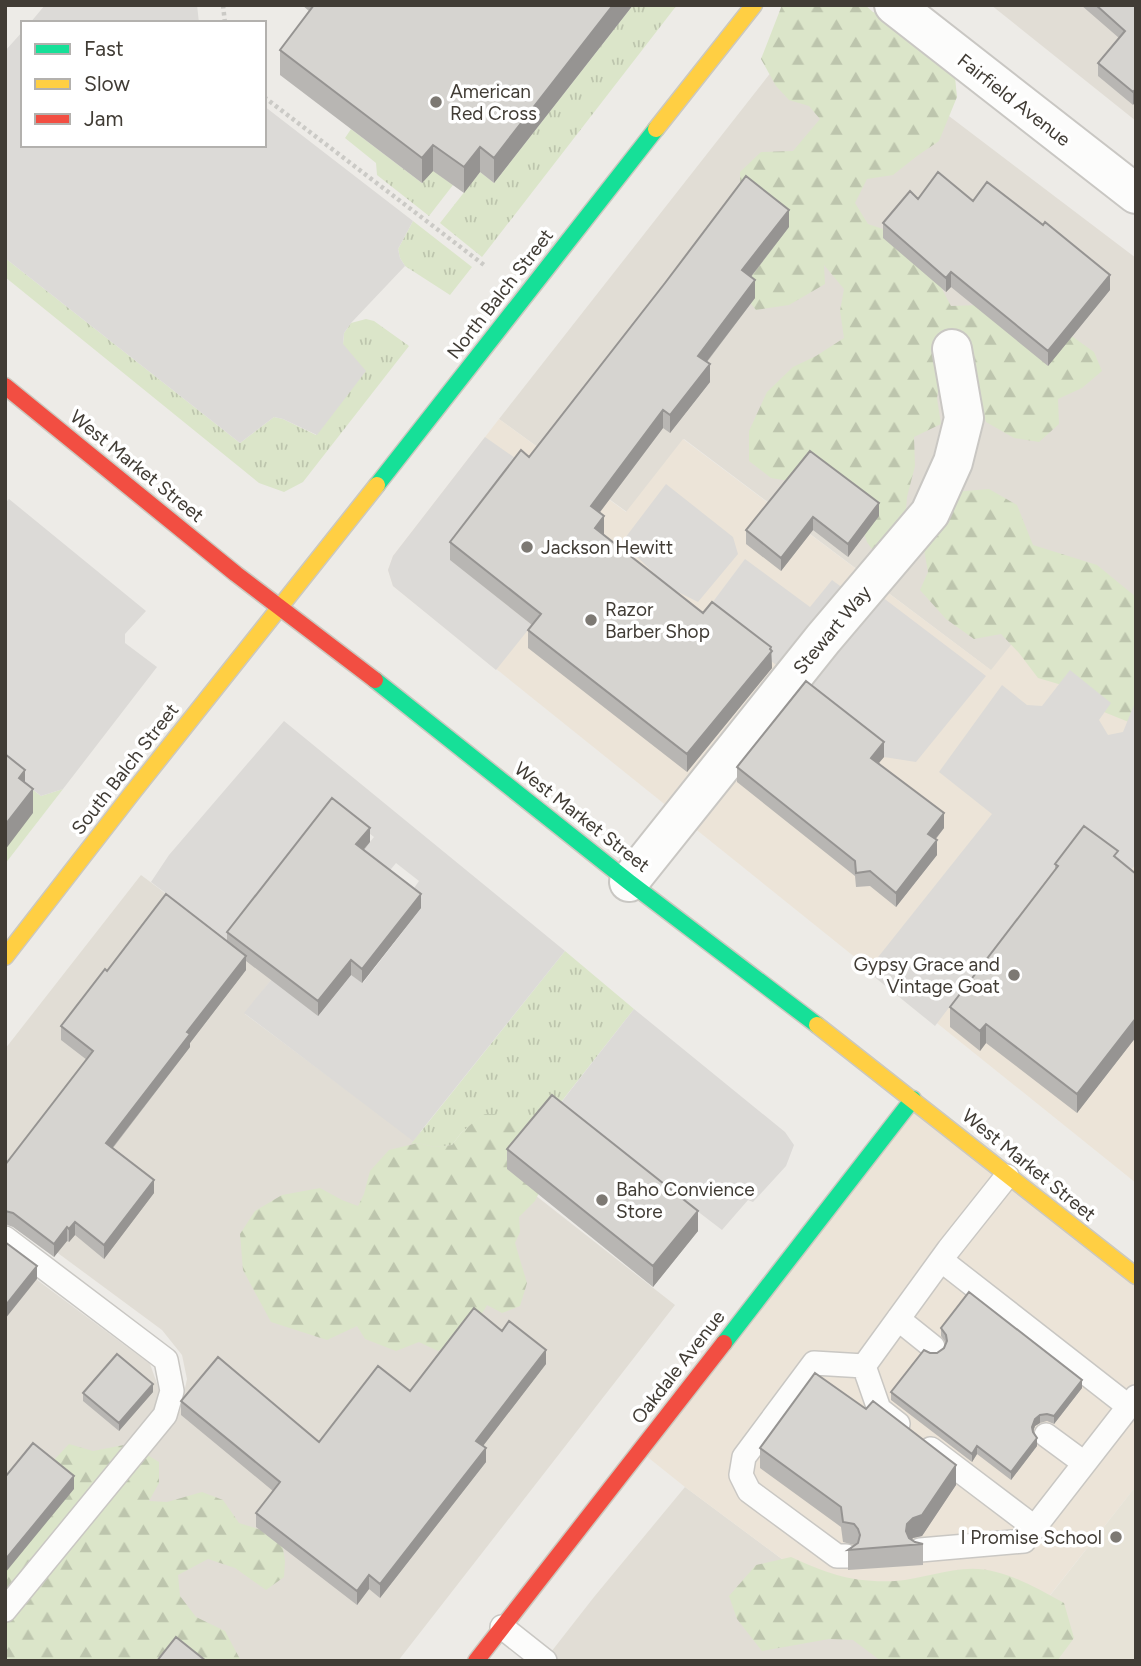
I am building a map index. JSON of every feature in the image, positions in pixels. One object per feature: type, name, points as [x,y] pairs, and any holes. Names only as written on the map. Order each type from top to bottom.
[{"type":"street","name":"North Balch Street","points":[[279,607],[754,5]]},
{"type":"street","name":"Fairfield Avenue","points":[[894,5],[1136,194]]},
{"type":"street","name":"Stewart Way","points":[[629,882],[823,639],[930,513],[953,462],[964,418],[951,349]]},
{"type":"street","name":"West Market Street","points":[[5,386],[279,607],[390,691],[629,882],[913,1099],[1136,1276]]},
{"type":"street","name":"South Balch Street","points":[[5,957],[279,607]]},
{"type":"street","name":"Oakdale Avenue","points":[[476,1661],[913,1099]]},
{"type":"lane","points":[[864,1366],[941,1260],[1007,1176]]},
{"type":"lane","points":[[5,1238],[166,1360],[172,1391],[165,1415],[5,1609]]},
{"type":"lane","points":[[920,1550],[1024,1541],[1132,1401],[941,1260]]},
{"type":"lane","points":[[898,1320],[933,1347]]},
{"type":"lane","points":[[846,1556],[837,1556],[749,1491],[741,1475],[744,1457],[814,1363],[864,1366]]},
{"type":"lane","points":[[864,1366],[879,1409],[1034,1527]]},
{"type":"lane","points":[[1046,1435],[1084,1463]]},
{"type":"lane","points":[[502,1627],[545,1661]]},
{"type":"path","points":[[266,99],[484,265]]},
{"type":"shaded area","points":[[45,5],[197,5],[199,21],[32,21]]},
{"type":"shaded area","points":[[991,5],[1136,5],[1136,121]]},
{"type":"shaded area","points":[[816,15],[1136,258],[1136,677],[992,671],[684,439],[627,512],[499,419]]},
{"type":"shaded area","points":[[21,33],[21,147],[266,147],[266,108],[413,221],[398,249],[405,266],[344,333],[343,344],[366,371],[317,435],[274,417],[240,443],[5,258],[5,51]]},
{"type":"shaded area","points":[[499,419],[626,512],[683,439],[991,670],[1041,607],[1136,677],[1136,1183],[393,586],[388,570],[393,556]]},
{"type":"shaded area","points":[[485,437],[525,465],[450,559],[532,625],[496,670],[393,586],[388,570],[393,556]]},
{"type":"shaded area","points":[[666,484],[733,537],[738,554],[698,602],[668,587],[622,542]]},
{"type":"shaded area","points":[[9,499],[146,611],[125,634],[125,643],[157,667],[63,789],[41,796],[5,768],[5,503]]},
{"type":"shaded area","points":[[745,559],[810,607],[832,580],[855,597],[865,584],[986,676],[916,762],[884,757],[784,671],[706,611]]},
{"type":"shaded area","points":[[1070,670],[1111,703],[1099,720],[1108,735],[1123,732],[1136,700],[1136,864],[1130,871],[1081,834],[935,1026],[867,971],[992,814],[939,772],[1002,685],[1027,705],[1042,706]]},
{"type":"shaded area","points":[[284,721],[565,951],[413,1141],[244,1013],[271,980],[351,975],[363,983],[421,908],[421,899],[412,891],[419,881],[396,863],[387,874],[361,853],[374,837],[329,802],[257,893],[264,899],[230,942],[151,882],[169,855]]},
{"type":"shaded area","points":[[141,875],[230,942],[271,980],[245,1014],[372,1109],[507,1173],[675,1305],[398,1661],[5,1661],[5,1626],[180,1411],[187,1379],[182,1355],[162,1330],[5,1214],[5,1049]]},
{"type":"shaded area","points":[[634,1009],[785,1132],[794,1145],[786,1166],[753,1202],[748,1200],[722,1230],[559,1105]]},
{"type":"shaded area","points":[[913,1099],[1136,1276],[1136,1486],[998,1661],[919,1661],[640,1451]]},
{"type":"shaded area","points":[[5,1256],[150,1364],[159,1389],[157,1410],[5,1594]]},
{"type":"shaded area","name":"I Promise School","points":[[1136,1486],[1136,1661],[998,1661],[1056,1588]]},
{"type":"shaded area","points":[[685,1487],[919,1661],[544,1661]]},
{"type":"green space","points":[[633,5],[677,5],[482,257],[440,223],[480,172],[494,183]]},
{"type":"green space","points":[[782,5],[865,5],[954,67],[957,97],[939,141],[893,175],[867,179],[855,203],[868,224],[898,234],[927,261],[951,306],[1008,304],[1066,332],[1094,352],[1102,371],[1082,388],[1058,399],[1059,424],[1039,442],[1014,438],[986,422],[979,400],[941,376],[937,398],[941,424],[914,437],[915,466],[907,497],[905,523],[874,552],[867,542],[856,511],[807,484],[771,478],[749,461],[749,431],[767,392],[793,367],[844,338],[840,311],[844,289],[824,265],[825,284],[789,305],[756,310],[743,294],[740,172],[761,152],[793,151],[820,119],[809,106],[789,100],[776,86],[761,59]]},
{"type":"green space","points":[[351,129],[422,183],[433,170],[453,185],[429,216],[377,175],[376,163],[345,138]]},
{"type":"green space","points":[[413,221],[472,267],[450,295],[405,266],[400,258],[398,249]]},
{"type":"green space","points":[[5,258],[240,443],[274,417],[316,435],[344,333],[351,323],[366,319],[374,321],[409,346],[303,482],[284,492],[259,483],[5,277]]},
{"type":"green space","points":[[989,489],[1017,505],[1033,545],[1097,565],[1136,597],[1136,725],[1094,708],[1072,688],[1038,678],[1001,634],[974,639],[946,619],[920,590],[928,572],[918,516],[953,492]]},
{"type":"green space","points":[[21,781],[41,796],[63,789],[5,864],[5,850]]},
{"type":"green space","points":[[565,951],[634,1009],[532,1139],[516,1114],[484,1114],[461,1133],[452,1145],[434,1147],[411,1144]]},
{"type":"green space","points":[[483,1114],[516,1114],[527,1119],[530,1137],[550,1170],[535,1201],[519,1217],[520,1232],[515,1243],[527,1283],[520,1306],[502,1313],[487,1305],[466,1332],[438,1351],[419,1342],[396,1351],[365,1339],[357,1326],[327,1340],[271,1322],[243,1270],[240,1234],[255,1211],[282,1195],[320,1188],[358,1206],[370,1171],[389,1150],[418,1143],[434,1147],[452,1145],[461,1133]]},
{"type":"green space","points":[[69,1444],[93,1451],[129,1444],[159,1462],[159,1483],[149,1501],[167,1502],[202,1492],[223,1500],[239,1523],[281,1536],[285,1561],[284,1577],[266,1590],[235,1568],[208,1559],[178,1575],[180,1596],[196,1617],[225,1631],[241,1661],[5,1661],[5,1549],[38,1477]]},
{"type":"green space","points":[[791,1557],[829,1573],[867,1580],[908,1580],[970,1569],[996,1572],[1022,1581],[1064,1603],[1074,1638],[1057,1661],[881,1661],[853,1640],[829,1639],[762,1651],[737,1619],[729,1596],[756,1565]]},
{"type":"building","name":"American Red Cross","points":[[314,5],[613,5],[494,158],[480,147],[464,167],[433,145],[422,158],[280,50]]},
{"type":"building","points":[[1096,5],[1136,5],[1136,89],[1133,92],[1098,63],[1125,31]]},
{"type":"building","points":[[938,172],[973,201],[987,182],[1043,225],[1045,222],[1110,275],[1048,351],[951,272],[946,278],[883,223],[910,191],[918,199]]},
{"type":"building","points":[[746,176],[789,210],[742,270],[755,280],[698,356],[710,364],[670,415],[663,410],[591,506],[604,516],[595,528],[703,613],[712,602],[771,647],[772,651],[687,754],[528,630],[541,614],[450,542],[521,450],[529,457]]},
{"type":"building","points":[[810,451],[879,503],[848,544],[813,517],[781,558],[746,530]]},
{"type":"building","points":[[806,681],[884,742],[871,758],[944,813],[928,834],[937,840],[896,893],[870,871],[856,873],[855,861],[737,767]]},
{"type":"building","points":[[5,754],[25,770],[19,778],[33,789],[5,825]]},
{"type":"building","points":[[332,798],[370,828],[356,844],[421,894],[362,969],[351,960],[318,1001],[227,932]]},
{"type":"building","points":[[1084,826],[1118,851],[1114,856],[1136,874],[1136,1018],[1077,1094],[986,1024],[980,1031],[950,1007],[1058,866],[1055,864]]},
{"type":"building","points":[[166,894],[246,956],[106,1143],[154,1180],[104,1245],[75,1222],[69,1229],[67,1227],[54,1244],[13,1213],[5,1211],[5,1165],[93,1051],[61,1026]]},
{"type":"building","name":"Baho Convience Store","points":[[552,1095],[698,1211],[653,1266],[507,1149]]},
{"type":"building","points":[[5,1242],[37,1266],[5,1306]]},
{"type":"building","points":[[969,1292],[1082,1380],[1054,1416],[1040,1415],[1035,1419],[1032,1427],[1037,1438],[1011,1472],[977,1446],[972,1454],[891,1392],[924,1350],[937,1353],[944,1348],[947,1341],[941,1328]]},
{"type":"building","points":[[474,1308],[502,1331],[509,1321],[546,1350],[476,1441],[486,1448],[380,1584],[369,1575],[357,1591],[256,1513],[280,1482],[181,1401],[218,1357],[319,1442],[378,1366],[410,1391]]},
{"type":"building","points":[[117,1354],[153,1384],[119,1423],[83,1393]]},
{"type":"building","points":[[815,1373],[866,1409],[873,1401],[956,1465],[922,1515],[907,1524],[909,1538],[923,1544],[848,1550],[858,1543],[860,1535],[854,1524],[843,1522],[841,1507],[760,1448]]},
{"type":"building","points":[[33,1443],[74,1476],[5,1560],[5,1477]]},
{"type":"building","points":[[176,1637],[206,1661],[157,1661]]},
{"type":"traffic: fast","points":[[377,485],[656,129]]},
{"type":"traffic: fast","points":[[375,680],[629,882],[817,1025]]},
{"type":"traffic: fast","points":[[724,1343],[913,1099]]},
{"type":"traffic: slow","points":[[656,129],[754,5]]},
{"type":"traffic: slow","points":[[5,957],[377,485]]},
{"type":"traffic: slow","points":[[817,1025],[1136,1276]]},
{"type":"traffic: jam","points":[[5,386],[236,574],[375,680]]},
{"type":"traffic: jam","points":[[476,1661],[724,1343]]},
{"type":"place","name":"American Red Cross","points":[[436,102]]},
{"type":"place","name":"Jackson Hewitt","points":[[527,547]]},
{"type":"place","name":"Razor Barber Shop","points":[[591,620]]},
{"type":"place","name":"Gypsy Grace and Vintage Goat","points":[[1014,975]]},
{"type":"place","name":"Baho Convience Store","points":[[602,1200]]},
{"type":"place","name":"I Promise School","points":[[1116,1537]]}]
